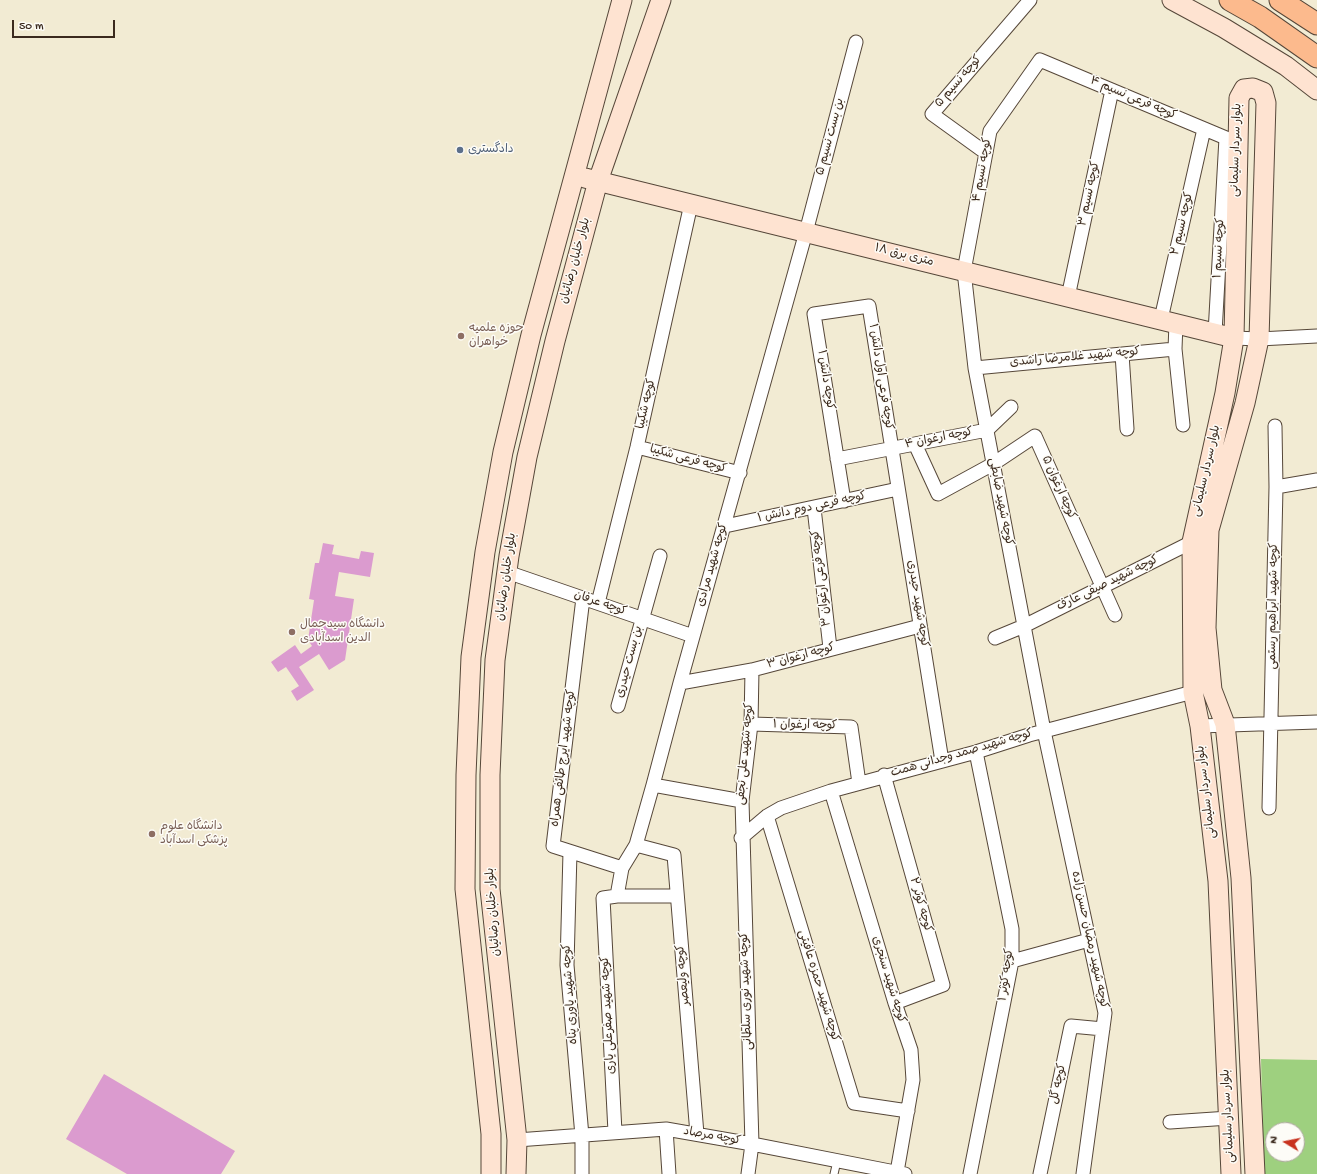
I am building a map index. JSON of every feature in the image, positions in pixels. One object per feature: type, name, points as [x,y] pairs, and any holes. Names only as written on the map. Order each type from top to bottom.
[{"type":"main road","name":"بلوار خلبان رضائیان","points":[[491,1174],[491,1142],[465,889],[466,775],[471,657],[485,552],[503,452],[531,335],[622,0]]},
{"type":"main road","name":"بلوار خلبان رضائیان","points":[[516,1174],[517,1140],[490,889],[490,775],[496,660],[507,572],[527,457],[555,341],[598,181],[661,0]]},
{"type":"main road","points":[[1172,0],[1224,28],[1286,66],[1317,90]]},
{"type":"main road","points":[[1230,0],[1260,17],[1317,57]]},
{"type":"main road","points":[[1280,0],[1317,24]]},
{"type":"main road","name":"بلوار سردار سلیمانی","points":[[1231,1174],[1218,881],[1200,726],[1193,692],[1192,542],[1225,393],[1234,338],[1239,98],[1244,89],[1253,88],[1262,92],[1266,103],[1259,339],[1245,403],[1209,530],[1206,628],[1212,690],[1225,724],[1241,878],[1255,1174]]},
{"type":"main road","name":"۱۸ متری برق","points":[[574,175],[1234,338]]},
{"type":"main road","points":[[1193,692],[1212,690]]},
{"type":"main road","points":[[491,1142],[517,1140]]},
{"type":"street","name":"کوچه نسیم ۵","points":[[986,153],[932,114],[1030,0]]},
{"type":"street","name":"بن بست نسیم ۵","points":[[806,232],[856,42]]},
{"type":"street","name":"کوچه نسیم ۴","points":[[964,271],[990,131],[1040,60]]},
{"type":"street","name":"کوچه فرعی نسیم ۴","points":[[1040,60],[1226,138]]},
{"type":"street","name":"کوچه نسیم ۳","points":[[1068,297],[1112,90]]},
{"type":"street","name":"کوچه نسیم ۲","points":[[1183,425],[1175,349],[1169,321],[1204,129]]},
{"type":"street","name":"کوچه نسیم ۱","points":[[1215,333],[1226,138]]},
{"type":"street","name":"کوچه شکیبا","points":[[598,603],[637,447],[691,204]]},
{"type":"street","name":"کوچه شهید مرادی","points":[[617,896],[622,868],[636,845],[806,232]]},
{"type":"street","name":"کوچه شهید ضابطی","points":[[964,271],[975,368],[1044,731]]},
{"type":"street","name":"کوچه فرعی اول دانش ۱","points":[[869,306],[892,448]]},
{"type":"street","name":"کوچه دانش ۱","points":[[844,501],[814,314],[869,306]]},
{"type":"street","points":[[1234,338],[1259,339],[1317,336]]},
{"type":"street","name":"کوچه شهید غلامرضا راشدی","points":[[975,368],[1175,349]]},
{"type":"street","points":[[1122,354],[1127,429]]},
{"type":"street","points":[[987,430],[1011,407]]},
{"type":"street","name":"کوچه شهید ابراهیم رستمی","points":[[1269,808],[1276,487],[1275,426]]},
{"type":"street","name":"کوچه ارغوان ۴","points":[[837,459],[987,430]]},
{"type":"street","name":"کوچه ارغوان ۵","points":[[993,464],[1035,436],[1101,587]]},
{"type":"street","points":[[915,444],[938,494],[993,464]]},
{"type":"street","name":"کوچه فرعی شکیبا","points":[[637,447],[740,473]]},
{"type":"street","name":"کوچه شهید حیدری","points":[[892,448],[942,761]]},
{"type":"street","points":[[1276,487],[1317,480]]},
{"type":"street","name":"کوچه فرعی دوم دانش ۱","points":[[725,526],[898,489]]},
{"type":"street","name":"کوچه فرعی ارغوان ۳","points":[[814,508],[830,648]]},
{"type":"street","name":"کوچه شهید صیفی عارف","points":[[995,638],[1024,626],[1192,542]]},
{"type":"street","name":"بن بست حیدری","points":[[618,706],[660,556]]},
{"type":"street","name":"کوچه عرفان","points":[[507,572],[693,636]]},
{"type":"street","points":[[1101,587],[1115,615]]},
{"type":"street","name":"کوچه شهید ایرج طائفی همراه","points":[[583,598],[553,846],[622,868]]},
{"type":"street","name":"کوچه ارغوان ۳","points":[[680,683],[752,670],[830,648],[920,626]]},
{"type":"street","name":"کوچه شهید علی نجفی","points":[[741,838],[742,801],[751,724],[752,670]]},
{"type":"street","name":"کوچه شهید صمد وجدانی همت","points":[[741,838],[767,816],[781,808],[830,791],[884,775],[976,752],[1044,731],[1193,692]]},
{"type":"street","points":[[1200,726],[1317,722]]},
{"type":"street","name":"کوچه ارغوان ۱","points":[[751,724],[850,727],[859,783]]},
{"type":"street","name":"کوچه شهید رمضان حسن زاده","points":[[1044,731],[1105,1013],[1083,1174]]},
{"type":"street","name":"کوچه کوثر ۱","points":[[970,1174],[1012,961],[1012,929],[976,752]]},
{"type":"street","name":"کوچه کوثر ۲","points":[[884,775],[943,985],[895,1003]]},
{"type":"street","points":[[653,785],[742,801]]},
{"type":"street","name":"کوچه شهید سنجری","points":[[830,791],[895,1003],[911,1050],[913,1080],[908,1111],[893,1173]]},
{"type":"street","name":"کوچه شهید حمزه عافیتی","points":[[767,816],[854,1103],[908,1111]]},
{"type":"street","name":"کوچه شهید نوری سلطانی","points":[[741,838],[752,1144],[748,1174]]},
{"type":"street","name":"کوچه ولیعصر","points":[[636,845],[674,855],[697,1134]]},
{"type":"street","name":"کوچه شهید یاوری پناه","points":[[570,852],[567,965],[582,1136],[582,1174]]},
{"type":"street","points":[[617,896],[677,896]]},
{"type":"street","name":"کوچه شهید صفرعلی یاری","points":[[614,1132],[602,898],[617,896]]},
{"type":"street","points":[[1012,961],[1089,940]]},
{"type":"street","name":"کوچه گل","points":[[1040,1174],[1071,1026],[1103,1029]]},
{"type":"street","points":[[1170,1122],[1229,1118]]},
{"type":"street","points":[[666,1129],[670,1174]]},
{"type":"street","name":"کوچه مرصاد","points":[[517,1140],[666,1129],[837,1160],[893,1173]]},
{"type":"lane","points":[[834,1174],[837,1160]]},
{"type":"green space","points":[[1261,1059],[1317,1060],[1317,1174],[1264,1174]]},
{"type":"building","points":[[323,543],[334,545],[332,554],[359,559],[361,551],[374,553],[370,577],[339,572],[335,596],[354,599],[345,660],[329,670],[319,654],[299,667],[314,690],[297,701],[291,691],[299,686],[286,667],[278,672],[271,662],[295,645],[301,654],[312,646],[308,640],[314,600],[309,599],[315,563],[319,563]]},
{"type":"building","points":[[104,1074],[235,1151],[221,1174],[127,1174],[66,1139]]},
{"type":"place","name":"دادگستری","points":[[460,150]]},
{"type":"place","name":"حوزه علمیه خواهران","points":[[461,336]]},
{"type":"place","name":"دانشگاه سیدجمال الدین اسدآبادی","points":[[292,632]]},
{"type":"place","name":"دانشگاه علوم پزشکی اسدآباد","points":[[152,834]]}]
